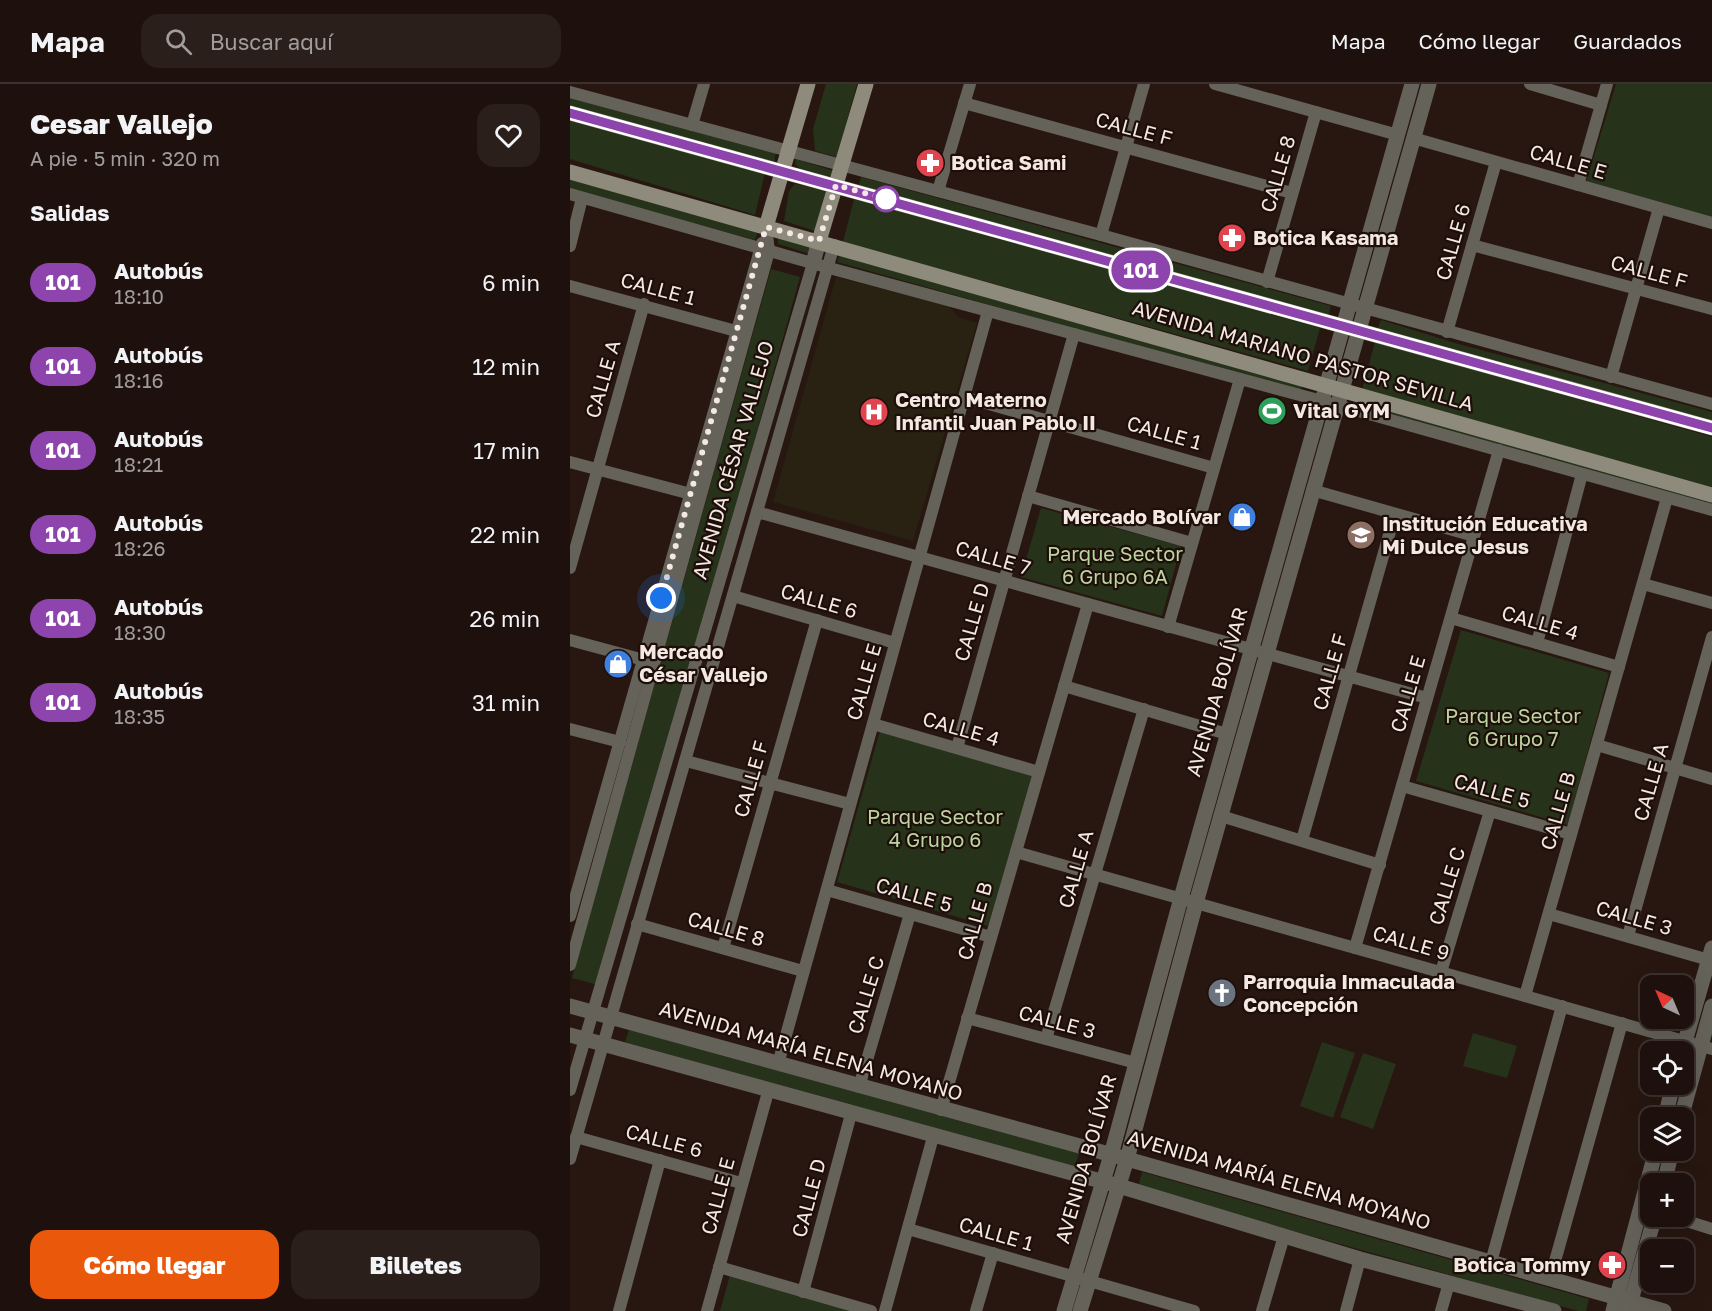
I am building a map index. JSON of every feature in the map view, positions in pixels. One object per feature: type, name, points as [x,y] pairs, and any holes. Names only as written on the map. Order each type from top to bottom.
[{"type":"main road","name":"AVENIDA CÉSAR VALLEJO","points":[[766,227],[808,84]]},
{"type":"main road","name":"AVENIDA CÉSAR VALLEJO","points":[[826,243],[836,185],[866,84]]},
{"type":"main road","name":"AVENIDA MARIANO PASTOR SEVILLA","points":[[570,113],[1712,428]]},
{"type":"main road","name":"AVENIDA MARIANO PASTOR SEVILLA","points":[[570,172],[1342,388],[1712,495]]},
{"type":"street","points":[[692,125],[704,84]]},
{"type":"street","points":[[938,192],[970,84]]},
{"type":"street","points":[[1101,235],[1144,84]]},
{"type":"street","name":"CALLE E","points":[[1215,84],[1231,86],[1712,223]]},
{"type":"street","name":"AVENIDA BOLÍVAR","points":[[1406,137],[1412,84]]},
{"type":"street","name":"AVENIDA BOLÍVAR","points":[[1064,1311],[1111,1155],[1251,649],[1329,403],[1342,388],[1359,330],[1358,308],[1406,137],[1429,84]]},
{"type":"street","points":[[1530,84],[1601,105]]},
{"type":"street","points":[[1578,185],[1607,84]]},
{"type":"street","points":[[570,92],[1101,235],[1358,308],[1712,404]]},
{"type":"street","name":"CALLE F","points":[[964,103],[1292,193]]},
{"type":"street","name":"CALLE 8","points":[[1267,282],[1316,112]]},
{"type":"street","name":"CALLE 6","points":[[1448,332],[1496,162]]},
{"type":"street","points":[[570,246],[576,196]]},
{"type":"street","name":"AVENIDA MARIANO PASTOR SEVILLA","points":[[576,196],[820,266],[1329,403],[1712,510]]},
{"type":"street","points":[[1611,377],[1659,208]]},
{"type":"street","name":"AVENIDA CÉSAR VALLEJO","points":[[570,965],[765,250],[766,227]]},
{"type":"street","name":"AVENIDA CÉSAR VALLEJO","points":[[570,1159],[757,512],[826,243]]},
{"type":"street","name":"CALLE F","points":[[1472,245],[1712,309]]},
{"type":"street","name":"AVENIDA CÉSAR VALLEJO","points":[[570,916],[736,332],[765,250]]},
{"type":"street","name":"AVENIDA CÉSAR VALLEJO","points":[[570,1090],[577,1037],[593,1013],[820,266]]},
{"type":"street","name":"CALLE 1","points":[[570,286],[644,304],[736,332]]},
{"type":"street","name":"CALLE A","points":[[570,568],[644,304]]},
{"type":"street","name":"AVENIDA BOLÍVAR","points":[[1080,1311],[1127,1159],[1312,490],[1329,403],[1327,384],[1344,326],[1358,308]]},
{"type":"street","name":"CALLE E","points":[[778,1064],[988,311]]},
{"type":"street","name":"CALLE D","points":[[957,748],[1074,334]]},
{"type":"street","points":[[1168,627],[1240,379]]},
{"type":"street","name":"CALLE 1","points":[[964,397],[1214,468]]},
{"type":"street","name":"CALLE E","points":[[1356,948],[1499,450]]},
{"type":"street","points":[[570,462],[691,494]]},
{"type":"street","points":[[1537,643],[1582,474]]},
{"type":"street","points":[[1312,490],[1474,536]]},
{"type":"street","points":[[1028,496],[1192,543]]},
{"type":"street","name":"CALLE B","points":[[1525,996],[1667,498]]},
{"type":"street","name":"CALLE 7","points":[[757,512],[1428,698]]},
{"type":"street","name":"CALLE F","points":[[1302,840],[1395,514]]},
{"type":"street","points":[[1643,584],[1712,603]]},
{"type":"street","name":"CALLE 6","points":[[733,596],[895,643]]},
{"type":"street","name":"CALLE B","points":[[941,1110],[1088,604]]},
{"type":"street","name":"CALLE 4","points":[[1451,618],[1619,667]]},
{"type":"street","name":"CALLE F","points":[[723,948],[817,620]]},
{"type":"street","name":"CALLE A","points":[[1628,936],[1712,637]]},
{"type":"street","points":[[570,640],[644,660]]},
{"type":"street","points":[[1064,686],[1227,734]]},
{"type":"street","name":"CALLE A","points":[[1046,1039],[1144,709]]},
{"type":"street","name":"CALLE 4","points":[[873,724],[1039,772]]},
{"type":"street","points":[[570,729],[620,742]]},
{"type":"street","points":[[1597,745],[1712,779]]},
{"type":"street","points":[[686,760],[850,804]]},
{"type":"street","name":"CALLE 5","points":[[1402,786],[1571,834]]},
{"type":"street","name":"CALLE C","points":[[1441,972],[1490,811]]},
{"type":"street","points":[[1221,816],[1380,865]]},
{"type":"street","name":"CALLE 9","points":[[1016,852],[1622,1023],[1695,1047]]},
{"type":"street","name":"CALLE 5","points":[[826,890],[991,937]]},
{"type":"street","name":"CALLE C","points":[[859,1087],[910,914]]},
{"type":"street","name":"CALLE 3","points":[[1549,914],[1628,936],[1710,954]]},
{"type":"street","name":"CALLE 8","points":[[638,924],[803,972]]},
{"type":"street","points":[[1683,1107],[1710,954]]},
{"type":"street","name":"AVENIDA MARÍA ELENA MOYANO","points":[[570,1006],[1491,1262],[1550,1279],[1622,1305],[1664,1311]]},
{"type":"street","points":[[1491,1262],[1562,1006]]},
{"type":"street","points":[[1695,1047],[1712,1006]]},
{"type":"street","name":"CALLE 3","points":[[968,1017],[1136,1064]]},
{"type":"street","points":[[1550,1279],[1622,1023]]},
{"type":"street","points":[[577,1037],[768,1092],[1119,1186],[1360,1259],[1554,1311]]},
{"type":"street","name":"CALLE E","points":[[708,1311],[741,1183],[768,1092]]},
{"type":"street","name":"CALLE D","points":[[803,1292],[851,1114]]},
{"type":"street","name":"CALLE 6","points":[[576,1137],[741,1183]]},
{"type":"street","points":[[885,1311],[933,1137]]},
{"type":"street","points":[[619,1311],[660,1160]]},
{"type":"street","points":[[1622,1305],[1654,1161]]},
{"type":"street","points":[[1694,1223],[1712,1229]]},
{"type":"street","points":[[1622,1305],[1651,1227]]},
{"type":"street","name":"CALLE 1","points":[[908,1229],[1073,1276]]},
{"type":"street","points":[[1262,1311],[1284,1236]]},
{"type":"street","points":[[976,1311],[993,1253]]},
{"type":"street","points":[[1346,1311],[1360,1259]]},
{"type":"street","points":[[719,1267],[871,1311]]},
{"type":"street","points":[[1073,1276],[1169,1307],[1194,1311]]},
{"type":"street","points":[[1441,1311],[1449,1283]]},
{"type":"shaded area","name":"Centro Materno Infantil Juan Pablo II","points":[[836,277],[949,306],[958,317],[977,323],[913,541],[773,502]]},
{"type":"green space","points":[[826,84],[857,84],[837,157],[815,151],[813,129]]},
{"type":"green space","points":[[1616,84],[1712,84],[1712,218],[1586,182]]},
{"type":"green space","points":[[570,96],[776,152],[774,162],[570,106]]},
{"type":"green space","points":[[570,119],[765,173],[755,215],[570,159]]},
{"type":"green space","points":[[796,159],[834,171],[833,175],[818,176],[807,172],[795,164]]},
{"type":"green space","points":[[861,177],[1331,306],[1328,317],[858,187]]},
{"type":"green space","points":[[570,179],[758,231],[755,240],[570,189]]},
{"type":"green space","points":[[795,184],[824,190],[827,194],[815,231],[784,221],[789,191]]},
{"type":"green space","points":[[854,199],[1320,328],[1308,371],[843,242]]},
{"type":"green space","points":[[778,236],[815,247],[810,254],[778,244]]},
{"type":"green space","points":[[840,254],[1302,385],[1300,392],[837,262]]},
{"type":"green space","points":[[771,269],[800,277],[602,986],[572,978]]},
{"type":"green space","points":[[1381,320],[1455,343],[1712,412],[1712,423],[1377,330]]},
{"type":"green space","points":[[1375,342],[1712,437],[1712,487],[1362,390]]},
{"type":"green space","points":[[1359,400],[1712,501],[1712,509],[1356,409]]},
{"type":"green space","name":"Parque Sector 6 Grupo 6A","points":[[1041,508],[1181,546],[1162,616],[1021,577]]},
{"type":"green space","name":"Parque Sector 6 Grupo 7","points":[[1461,630],[1609,673],[1568,825],[1416,781]]},
{"type":"green space","name":"Parque Sector 4 Grupo 6","points":[[880,731],[1033,775],[988,926],[837,882]]},
{"type":"green space","points":[[630,1027],[1079,1153],[1074,1169],[625,1042]]},
{"type":"green space","points":[[1473,1033],[1517,1046],[1507,1078],[1463,1066]]},
{"type":"green space","points":[[1322,1042],[1355,1053],[1333,1118],[1300,1106]]},
{"type":"green space","points":[[1363,1053],[1396,1064],[1373,1129],[1340,1117]]},
{"type":"green space","points":[[1142,1172],[1589,1299],[1586,1311],[1578,1311],[1138,1187]]},
{"type":"green space","points":[[730,1275],[853,1311],[720,1311]]},
{"type":"bus line","name":"101","points":[[570,113],[1712,428]]},
{"type":"place","name":"Botica Sami","points":[[930,163]]},
{"type":"place","name":"Botica Kasama","points":[[1232,238]]},
{"type":"place","name":"Vital GYM","points":[[1272,411]]},
{"type":"place","name":"Centro Materno Infantil Juan Pablo II","points":[[874,412]]},
{"type":"place","name":"Mercado Bolívar","points":[[1242,517]]},
{"type":"place","name":"Institución Educativa Mi Dulce Jesus","points":[[1361,535]]},
{"type":"place","name":"Mercado César Vallejo","points":[[618,664]]},
{"type":"place","name":"Parroquia Inmaculada Concepción","points":[[1222,993]]},
{"type":"place","name":"Botica Tommy","points":[[1612,1265]]},
{"type":"route","points":[[661,598],[766,227],[819,241],[836,185],[886,199]]}]
